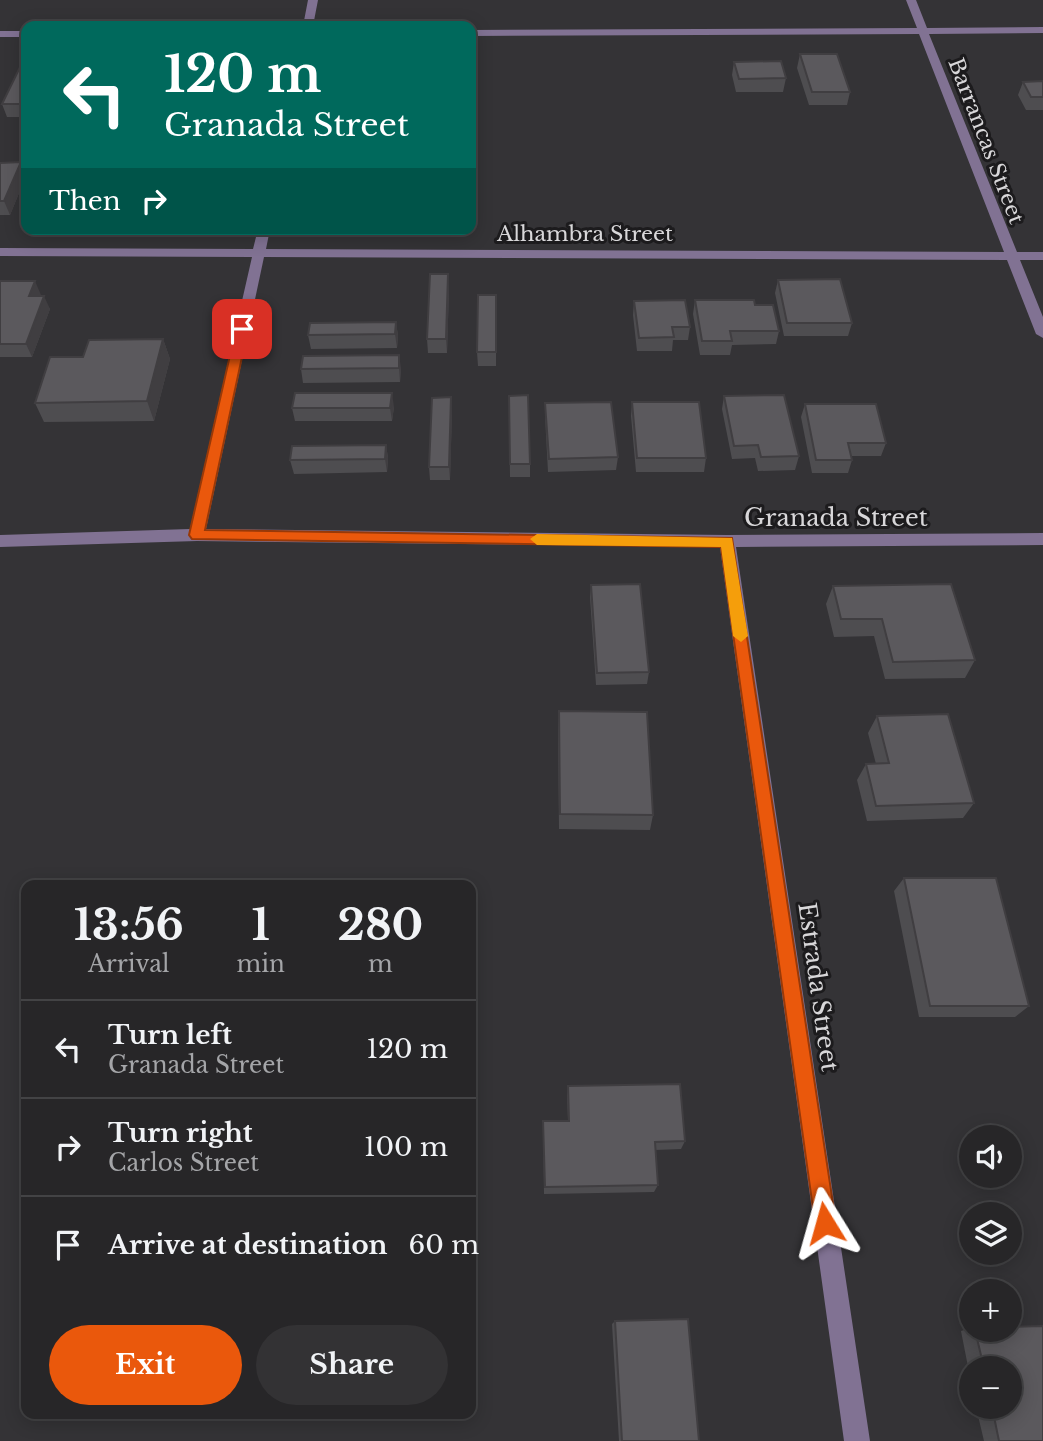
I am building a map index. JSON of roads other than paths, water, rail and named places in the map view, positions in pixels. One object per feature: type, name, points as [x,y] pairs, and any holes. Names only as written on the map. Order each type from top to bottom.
[{"type":"street","points":[[309,21],[313,0]]},
{"type":"street","name":"Barrancas Street","points":[[911,0],[1043,334]]},
{"type":"street","points":[[476,33],[1043,30]]},
{"type":"street","points":[[0,34],[21,34]]},
{"type":"street","points":[[197,535],[263,235]]},
{"type":"street","name":"Alhambra Street","points":[[0,252],[1043,256]]},
{"type":"street","name":"Granada Street","points":[[0,541],[197,535],[727,541],[1043,539]]},
{"type":"street","name":"Estrada Street","points":[[727,541],[857,1441]]}]
